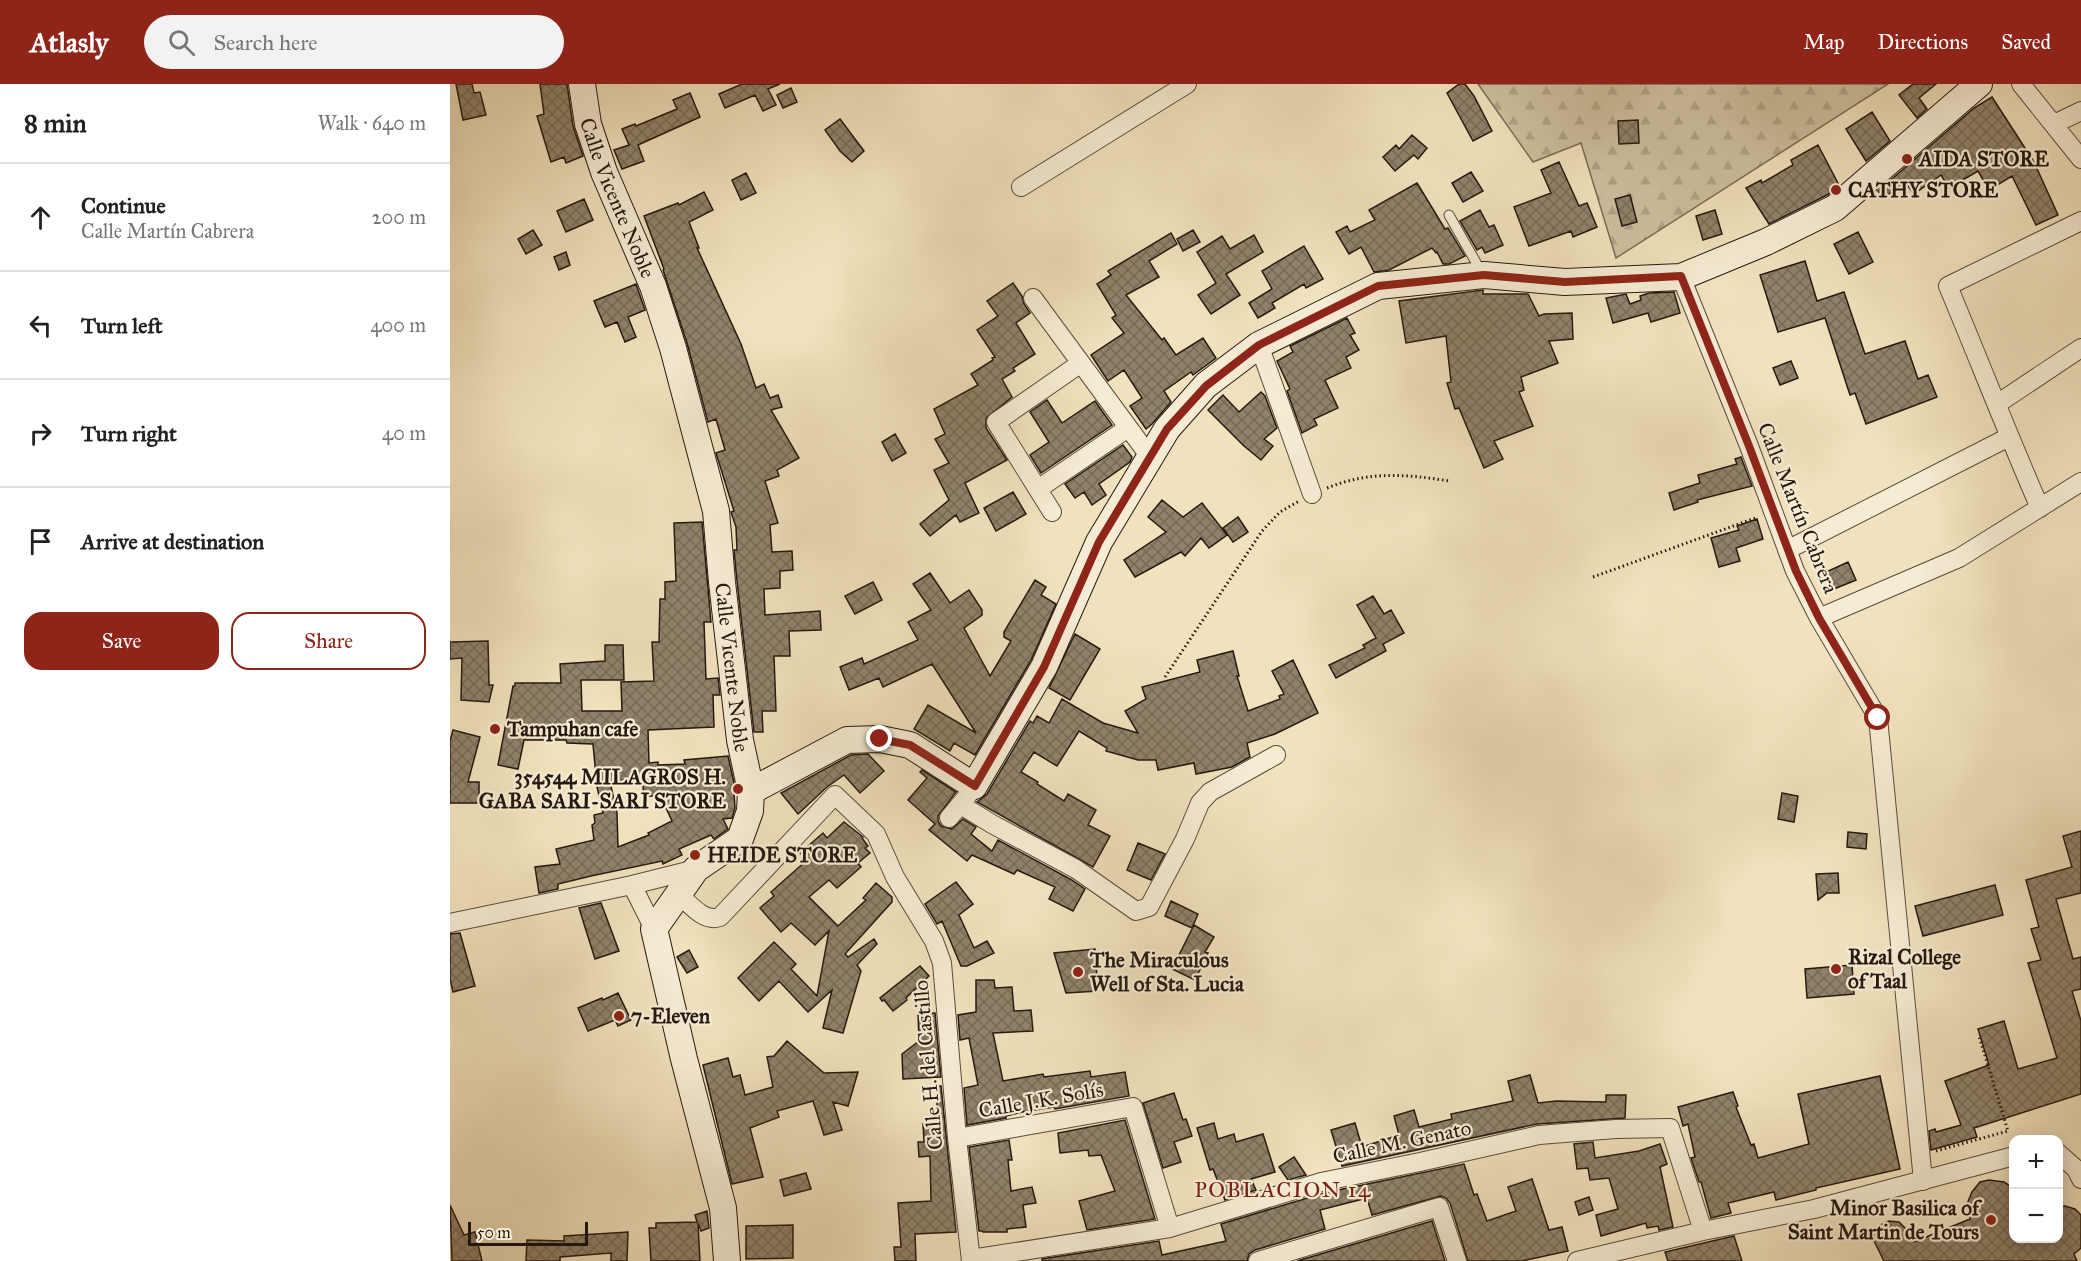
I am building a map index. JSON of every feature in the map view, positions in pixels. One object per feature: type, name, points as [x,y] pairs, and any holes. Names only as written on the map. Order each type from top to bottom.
[{"type":"street","name":"Calle Vicente Noble","points":[[582,84],[588,124],[604,172],[653,286],[673,348],[716,512],[740,740],[751,791],[750,811],[740,839],[696,869],[654,929]]},
{"type":"street","points":[[1022,187],[1187,84]]},
{"type":"street","points":[[962,803],[1044,667],[1099,542],[1167,429],[1206,386],[1259,345],[1378,286],[1484,275],[1565,282],[1681,276],[1766,242],[1835,208],[1979,84]]},
{"type":"street","points":[[2020,84],[2081,159]]},
{"type":"street","points":[[2054,124],[2081,111]]},
{"type":"street","points":[[2040,508],[1948,286],[2081,221]]},
{"type":"street","name":"Calle Martín Cabrera","points":[[1681,276],[1774,511],[1787,550],[1819,618],[1878,718],[1923,1181]]},
{"type":"street","points":[[1033,298],[1150,457]]},
{"type":"street","points":[[1259,345],[1312,494]]},
{"type":"street","points":[[1997,404],[2081,348]]},
{"type":"street","points":[[1052,512],[996,422],[1081,363]]},
{"type":"street","points":[[1038,489],[1128,428]]},
{"type":"street","points":[[1787,550],[2009,437]]},
{"type":"street","points":[[1819,618],[1959,558],[2081,482]]},
{"type":"street","points":[[751,791],[847,740],[880,739],[910,745],[962,803],[992,824],[1076,869],[1137,911],[1149,908],[1185,839],[1200,803],[1210,792],[1276,755]]},
{"type":"street","name":"Calle H. del Castillo","points":[[678,894],[705,917],[713,920],[720,917],[835,795],[876,834],[895,877],[934,941],[942,963],[957,1138],[971,1260]]},
{"type":"street","points":[[450,923],[632,885],[696,869]]},
{"type":"street","points":[[632,885],[654,929],[684,1059],[723,1208],[727,1261]]},
{"type":"street","name":"Calle J.K. Solís","points":[[957,1138],[1133,1107],[1170,1228]]},
{"type":"street","name":"Calle M. Genato","points":[[971,1260],[1170,1228],[1321,1182],[1539,1135],[1616,1129],[1670,1128],[1703,1231]]},
{"type":"street","points":[[1577,1261],[1703,1231],[1814,1209],[2009,1157]]},
{"type":"street","points":[[2063,1157],[2076,1169],[2081,1179]]},
{"type":"street","points":[[1258,1261],[1439,1207],[1457,1261]]},
{"type":"lane","points":[[1449,215],[1484,275]]},
{"type":"path","points":[[1165,677],[1262,531],[1280,512],[1312,494],[1342,482],[1380,475],[1411,475],[1449,481]]},
{"type":"path","points":[[1593,577],[1774,511]]},
{"type":"path","points":[[1920,1156],[2008,1131],[1979,1036]]},
{"type":"green space","points":[[1478,84],[1888,84],[1616,258],[1581,143],[1533,162]]},
{"type":"building","points":[[456,84],[472,84],[474,93],[480,92],[486,115],[463,120]]},
{"type":"building","points":[[540,84],[567,84],[573,126],[583,156],[566,163],[564,157],[551,162],[537,116],[544,114]]},
{"type":"building","points":[[742,84],[780,84],[768,89],[776,105],[763,111],[755,95],[725,108],[719,94]]},
{"type":"building","points":[[1459,84],[1465,84],[1474,96],[1492,131],[1473,141],[1447,93]]},
{"type":"building","points":[[1913,84],[1936,84],[1919,98],[1927,109],[1917,118],[1899,95]]},
{"type":"building","points":[[791,88],[797,102],[783,108],[777,95]]},
{"type":"building","points":[[690,93],[700,117],[638,145],[644,161],[622,169],[614,150],[629,145],[622,129],[635,124],[636,126],[677,109],[673,100]]},
{"type":"building","points":[[1992,97],[2034,162],[2058,215],[2036,225],[2012,176],[1989,190],[1978,171],[1949,188],[1941,175],[1914,194],[1905,182],[1884,198],[1878,191],[1974,108]]},
{"type":"building","points":[[1872,112],[1890,141],[1866,161],[1846,129]]},
{"type":"building","points":[[840,119],[864,151],[852,162],[840,151],[825,130]]},
{"type":"building","points":[[1638,120],[1639,143],[1619,144],[1618,121]]},
{"type":"building","points":[[1412,135],[1427,148],[1418,159],[1414,155],[1395,171],[1383,157],[1396,145],[1399,149]]},
{"type":"building","points":[[1818,145],[1839,185],[1827,195],[1769,224],[1746,188],[1761,180],[1762,183],[1793,165],[1791,160]]},
{"type":"building","points":[[1559,162],[1579,206],[1587,203],[1597,227],[1573,237],[1571,231],[1529,246],[1514,207],[1551,193],[1541,170]]},
{"type":"building","points":[[1471,172],[1483,191],[1463,202],[1452,183]]},
{"type":"building","points":[[746,173],[756,193],[741,200],[732,180]]},
{"type":"building","points":[[1417,183],[1445,229],[1448,228],[1465,256],[1449,264],[1443,264],[1437,252],[1432,248],[1389,270],[1374,272],[1361,247],[1349,254],[1336,232],[1347,226],[1350,232],[1375,220],[1369,210]]},
{"type":"building","points":[[704,192],[713,210],[689,222],[699,248],[697,248],[741,344],[756,388],[764,384],[770,398],[778,395],[782,407],[771,410],[799,458],[777,470],[779,476],[765,481],[778,523],[770,525],[772,552],[792,551],[793,570],[780,571],[780,588],[764,589],[765,615],[820,611],[821,630],[789,631],[790,656],[774,656],[776,711],[762,711],[763,732],[754,732],[734,550],[737,550],[736,527],[731,512],[734,511],[716,453],[725,450],[716,419],[708,422],[687,343],[664,269],[644,216],[678,203],[679,205]]},
{"type":"building","points":[[1630,195],[1637,222],[1622,226],[1615,199]]},
{"type":"building","points":[[584,199],[593,220],[566,232],[557,211]]},
{"type":"building","points":[[1480,210],[1489,227],[1494,225],[1503,245],[1485,253],[1482,247],[1477,250],[1460,221]]},
{"type":"building","points":[[1715,210],[1722,234],[1703,240],[1696,216]]},
{"type":"building","points":[[533,230],[542,245],[526,254],[518,239]]},
{"type":"building","points":[[1193,230],[1200,242],[1183,251],[1177,239]]},
{"type":"building","points":[[1858,232],[1873,262],[1849,274],[1834,244]]},
{"type":"building","points":[[1171,233],[1177,244],[1149,261],[1159,277],[1126,295],[1176,355],[1203,338],[1216,358],[1193,375],[1191,372],[1164,391],[1171,402],[1146,429],[1130,406],[1142,398],[1124,370],[1108,381],[1091,355],[1124,333],[1112,318],[1116,315],[1097,284],[1111,275],[1108,271]]},
{"type":"building","points":[[1254,235],[1263,252],[1226,274],[1240,295],[1211,314],[1198,295],[1216,283],[1197,252],[1222,236],[1230,249]]},
{"type":"building","points":[[1304,246],[1323,279],[1306,288],[1304,284],[1272,303],[1275,308],[1258,318],[1249,303],[1272,289],[1262,271]]},
{"type":"building","points":[[566,252],[570,265],[559,270],[554,257]]},
{"type":"building","points":[[1805,261],[1817,301],[1844,292],[1865,354],[1905,341],[1918,379],[1928,375],[1937,397],[1866,424],[1855,393],[1850,395],[1825,318],[1778,332],[1760,275]]},
{"type":"building","points":[[1013,283],[1030,313],[1016,323],[1035,354],[1013,368],[1015,371],[1002,379],[1012,397],[986,418],[986,428],[1007,460],[965,483],[979,513],[960,522],[956,515],[930,536],[920,524],[949,500],[934,470],[949,463],[935,439],[945,434],[934,409],[978,385],[971,374],[995,357],[977,330],[998,316],[987,301]]},
{"type":"building","points":[[636,284],[645,310],[628,317],[636,337],[625,342],[617,322],[605,327],[594,301]]},
{"type":"building","points":[[1483,290],[1483,294],[1528,294],[1539,316],[1572,313],[1573,339],[1549,341],[1558,363],[1521,377],[1524,390],[1519,392],[1533,426],[1494,441],[1503,459],[1484,468],[1459,408],[1455,409],[1447,383],[1451,382],[1446,336],[1406,343],[1399,301]]},
{"type":"building","points":[[1674,292],[1680,313],[1651,322],[1648,313],[1613,323],[1606,298],[1626,294],[1630,304],[1641,300],[1640,296],[1649,293]]},
{"type":"building","points":[[1347,318],[1355,333],[1350,335],[1359,350],[1346,357],[1351,368],[1325,380],[1338,408],[1314,419],[1317,425],[1302,433],[1287,391],[1290,389],[1277,361],[1293,352],[1290,346]]},
{"type":"building","points":[[1791,361],[1798,378],[1780,385],[1773,368]]},
{"type":"building","points":[[1261,392],[1265,396],[1277,428],[1264,439],[1273,446],[1261,460],[1208,410],[1223,395],[1239,412]]},
{"type":"building","points":[[1047,400],[1062,423],[1095,401],[1112,425],[1041,473],[1030,455],[1049,442],[1030,412]]},
{"type":"building","points":[[895,434],[906,453],[892,461],[882,442]]},
{"type":"building","points":[[1123,445],[1132,457],[1130,462],[1099,484],[1106,495],[1092,505],[1084,492],[1075,498],[1065,484]]},
{"type":"building","points":[[1741,457],[1752,486],[1697,500],[1698,502],[1674,510],[1669,493],[1700,483],[1698,475],[1737,464],[1735,459]]},
{"type":"building","points":[[1013,492],[1026,514],[996,531],[984,508]]},
{"type":"building","points":[[1162,500],[1183,517],[1202,503],[1227,535],[1209,548],[1201,538],[1185,556],[1181,552],[1135,577],[1124,560],[1166,532],[1148,517]]},
{"type":"building","points":[[1238,517],[1248,532],[1233,542],[1223,528]]},
{"type":"building","points":[[1757,519],[1763,539],[1736,548],[1740,561],[1719,567],[1711,538],[1739,530],[1737,526]]},
{"type":"building","points":[[702,522],[711,622],[704,622],[706,679],[718,678],[720,695],[713,695],[714,727],[648,730],[649,763],[685,764],[684,760],[728,756],[736,792],[734,793],[735,808],[732,818],[723,819],[728,829],[714,839],[711,835],[679,849],[682,855],[663,864],[662,861],[591,876],[558,884],[558,889],[539,893],[535,867],[560,864],[556,849],[594,840],[592,825],[595,823],[594,815],[603,813],[597,787],[593,744],[567,743],[566,740],[524,740],[518,769],[498,765],[513,686],[515,683],[561,683],[560,664],[605,661],[605,645],[623,645],[624,680],[581,680],[582,711],[622,711],[621,682],[654,681],[652,642],[659,642],[660,599],[665,599],[665,582],[676,581],[674,523]],"holes":[[[642,777],[644,797],[660,795],[672,821],[648,833],[649,835],[618,847],[617,813],[610,782]]]},
{"type":"building","points":[[1848,562],[1856,580],[1834,589],[1826,572]]},
{"type":"building","points":[[930,573],[950,603],[969,590],[982,610],[982,615],[964,628],[990,676],[1011,641],[1004,637],[1004,632],[1035,580],[1046,587],[1041,595],[1056,604],[1031,660],[975,755],[954,743],[950,751],[914,729],[928,705],[976,733],[932,664],[883,687],[879,678],[849,690],[840,667],[862,658],[864,664],[918,640],[908,622],[931,610],[913,584]]},
{"type":"building","points":[[873,582],[882,600],[855,614],[845,596]]},
{"type":"building","points":[[1373,596],[1384,614],[1391,610],[1404,633],[1383,644],[1386,651],[1336,678],[1329,665],[1365,648],[1363,645],[1376,638],[1357,605]]},
{"type":"building","points":[[1075,634],[1100,649],[1070,700],[1049,688]]},
{"type":"building","points":[[488,641],[489,685],[493,685],[489,702],[461,700],[462,658],[450,659],[450,642]]},
{"type":"building","points":[[1233,651],[1239,676],[1237,676],[1248,711],[1280,699],[1279,696],[1284,694],[1272,671],[1293,660],[1318,713],[1275,734],[1247,743],[1250,757],[1232,767],[1196,774],[1194,763],[1158,770],[1156,760],[1138,760],[1106,751],[1107,748],[1079,731],[1057,766],[1034,752],[1021,772],[1064,801],[1068,794],[1096,810],[1088,825],[1110,836],[1093,867],[977,802],[987,794],[1030,721],[1033,723],[1037,716],[1049,723],[1062,699],[1103,723],[1138,733],[1125,711],[1146,699],[1142,687],[1200,672],[1197,660]]},
{"type":"building","points":[[453,730],[480,737],[468,782],[479,782],[479,803],[450,803],[450,741]]},
{"type":"building","points":[[868,754],[884,771],[860,793],[844,775],[827,787],[798,814],[781,793],[851,755]]},
{"type":"building","points":[[922,770],[956,792],[938,816],[941,826],[952,829],[963,819],[976,827],[971,834],[992,851],[998,840],[1070,879],[1085,889],[1073,911],[1049,899],[1055,887],[1017,870],[1014,874],[972,855],[967,861],[929,830],[935,824],[908,800],[927,778],[920,772]]},
{"type":"building","points":[[1782,793],[1798,796],[1794,822],[1778,819]]},
{"type":"building","points":[[844,822],[863,837],[868,846],[865,848],[870,853],[858,863],[861,867],[837,888],[829,880],[809,897],[838,926],[866,900],[863,898],[876,883],[892,897],[892,902],[845,954],[848,957],[874,939],[877,944],[857,965],[861,971],[843,1033],[823,1028],[832,990],[808,1012],[779,981],[759,1001],[738,978],[774,942],[796,964],[791,969],[817,996],[829,931],[815,945],[791,923],[781,932],[760,908],[774,896],[771,892],[807,860],[800,853],[823,833],[827,838]]},
{"type":"building","points":[[2081,831],[2081,893],[2056,899],[2073,959],[2081,957],[2081,989],[2072,991],[2081,1021],[2081,1094],[1974,1128],[1977,1137],[1931,1150],[1929,1131],[1935,1129],[1936,1132],[1961,1125],[1945,1081],[1989,1065],[1978,1029],[2004,1021],[2018,1069],[2057,1058],[2028,963],[2041,960],[2031,929],[2039,927],[2026,880],[2072,867],[2063,836]]},
{"type":"building","points":[[1848,832],[1867,834],[1866,849],[1847,847]]},
{"type":"building","points":[[1138,843],[1165,854],[1151,880],[1127,870]]},
{"type":"building","points":[[1838,873],[1839,893],[1827,893],[1818,900],[1816,874]]},
{"type":"building","points":[[956,882],[973,904],[959,915],[974,948],[987,941],[994,953],[967,966],[961,966],[942,921],[937,924],[925,904]]},
{"type":"building","points":[[1995,885],[2003,915],[1923,936],[1915,906]]},
{"type":"building","points":[[1171,901],[1198,914],[1192,928],[1165,916]]},
{"type":"building","points":[[601,903],[619,951],[595,959],[579,908]]},
{"type":"building","points":[[1194,925],[1214,937],[1205,952],[1208,953],[1195,980],[1172,969]]},
{"type":"building","points":[[460,933],[475,986],[453,992],[450,979],[450,934]]},
{"type":"building","name":"The Miraculous Well of Sta. Lucia","points":[[1095,949],[1098,991],[1066,993],[1054,953]]},
{"type":"building","points":[[689,950],[698,967],[687,973],[677,957]]},
{"type":"building","points":[[1852,965],[1854,994],[1807,998],[1805,969]]},
{"type":"building","points":[[920,966],[929,976],[906,998],[907,1000],[893,1011],[880,998]]},
{"type":"building","points":[[976,980],[994,980],[995,988],[1012,987],[1014,1011],[1031,1010],[1033,1031],[993,1033],[1003,1081],[1043,1074],[1044,1077],[1090,1071],[1091,1077],[1125,1072],[1129,1096],[1055,1109],[1054,1107],[1022,1112],[1006,1116],[1006,1118],[967,1125],[964,1088],[978,1085],[969,1038],[960,1040],[958,1015],[976,1012]]},
{"type":"building","points":[[618,993],[631,1020],[618,1026],[615,1020],[588,1031],[578,1008]]},
{"type":"building","points":[[918,1013],[935,1013],[941,1077],[903,1079],[902,1054],[919,1041]]},
{"type":"building","points":[[787,1041],[824,1073],[858,1072],[848,1106],[833,1102],[842,1130],[824,1135],[813,1101],[777,1111],[779,1117],[750,1128],[763,1177],[732,1184],[703,1065],[728,1058],[733,1077],[740,1075],[745,1095],[773,1087],[767,1057],[774,1056]]},
{"type":"building","points":[[1530,1075],[1538,1103],[1606,1102],[1606,1095],[1626,1095],[1625,1118],[1537,1124],[1342,1166],[1331,1130],[1355,1123],[1362,1147],[1399,1135],[1394,1116],[1414,1110],[1419,1127],[1452,1119],[1451,1114],[1513,1101],[1508,1081]]},
{"type":"building","points":[[1880,1076],[1900,1169],[1816,1188],[1816,1190],[1776,1200],[1774,1192],[1728,1203],[1731,1213],[1711,1218],[1701,1182],[1699,1182],[1691,1158],[1695,1157],[1688,1124],[1683,1126],[1678,1107],[1733,1092],[1738,1106],[1736,1107],[1751,1145],[1754,1144],[1758,1158],[1809,1144],[1798,1094]]},
{"type":"building","points":[[937,1086],[941,1086],[956,1232],[915,1234],[916,1261],[895,1261],[894,1247],[901,1247],[898,1203],[931,1201],[930,1156],[919,1157],[918,1142],[924,1142],[923,1124],[937,1122]]},
{"type":"building","points":[[1174,1093],[1183,1120],[1186,1119],[1192,1136],[1174,1142],[1181,1162],[1163,1168],[1143,1103]]},
{"type":"building","points":[[1125,1120],[1155,1219],[1087,1230],[1079,1201],[1115,1191],[1101,1155],[1089,1156],[1088,1150],[1060,1153],[1058,1133]]},
{"type":"building","points":[[1214,1123],[1218,1139],[1234,1134],[1236,1142],[1263,1134],[1275,1172],[1251,1179],[1256,1190],[1225,1200],[1213,1169],[1210,1170],[1197,1128]]},
{"type":"building","points":[[1009,1140],[1012,1160],[1008,1160],[1011,1191],[1032,1187],[1036,1203],[1023,1205],[1026,1227],[1007,1229],[1007,1232],[979,1231],[969,1147]]},
{"type":"building","points":[[1593,1142],[1595,1158],[1639,1151],[1660,1144],[1667,1164],[1660,1167],[1673,1227],[1659,1230],[1658,1226],[1647,1228],[1646,1223],[1601,1236],[1596,1215],[1618,1209],[1609,1178],[1590,1180],[1588,1168],[1577,1169],[1574,1144]]},
{"type":"building","points":[[1294,1157],[1306,1175],[1288,1180],[1279,1167]]},
{"type":"building","points":[[1464,1164],[1474,1195],[1477,1194],[1487,1221],[1516,1211],[1508,1187],[1532,1179],[1549,1230],[1562,1227],[1568,1251],[1522,1261],[1468,1261],[1450,1203],[1441,1196],[1372,1215],[1367,1198],[1320,1210],[1325,1229],[1255,1250],[1249,1254],[1247,1261],[1042,1261],[1042,1259],[1159,1241],[1162,1255],[1226,1241],[1221,1224],[1324,1193]]},
{"type":"building","points":[[806,1173],[811,1189],[784,1196],[780,1180]]},
{"type":"building","name":"Minor Basilica of Saint Martin de Tours","points":[[1989,1180],[2004,1182],[2009,1185],[2009,1243],[2063,1243],[2063,1206],[2075,1209],[2081,1215],[2081,1248],[2074,1254],[2077,1261],[1884,1261],[1873,1239],[1880,1225],[1889,1221],[1899,1222],[1914,1242],[1970,1219],[1967,1204],[1972,1192],[1980,1182]]},
{"type":"building","points":[[1589,1197],[1593,1210],[1579,1215],[1575,1202]]},
{"type":"building","points":[[450,1205],[464,1235],[475,1232],[482,1261],[452,1261]]},
{"type":"building","points":[[707,1211],[709,1228],[701,1231],[698,1223],[700,1261],[651,1261],[649,1228],[656,1228],[656,1223],[697,1222],[695,1215]]},
{"type":"building","points":[[1432,1221],[1445,1261],[1297,1261]]},
{"type":"building","points":[[793,1225],[793,1258],[746,1259],[746,1226]]},
{"type":"building","points":[[628,1232],[627,1261],[611,1261],[611,1253],[560,1257],[560,1261],[526,1261],[527,1240],[564,1241],[564,1236]]},
{"type":"building","points":[[1734,1236],[1742,1261],[1668,1261],[1665,1252]]},
{"type":"place","name":"AIDA STORE","points":[[1907,159]]},
{"type":"place","name":"CATHY STORE","points":[[1836,190]]},
{"type":"place","name":"Tampuhan cafe","points":[[495,729]]},
{"type":"place","name":"354544 MILAGROS H. GABA SARI-SARI STORE","points":[[738,789]]},
{"type":"place","name":"HEIDE STORE","points":[[695,855]]},
{"type":"place","name":"Rizal College of Taal","points":[[1836,969]]},
{"type":"place","name":"The Miraculous Well of Sta. Lucia","points":[[1078,972]]},
{"type":"place","name":"7-Eleven","points":[[619,1016]]},
{"type":"place","name":"Minor Basilica of Saint Martin de Tours","points":[[1991,1220]]},
{"type":"district","name":"POBLACION 14","points":[[1283,1189]]},
{"type":"route","points":[[880,739],[910,745],[975,786],[1044,667],[1099,542],[1167,429],[1206,386],[1259,345],[1378,286],[1484,275],[1565,282],[1681,276],[1796,571],[1819,618],[1878,718]]}]
